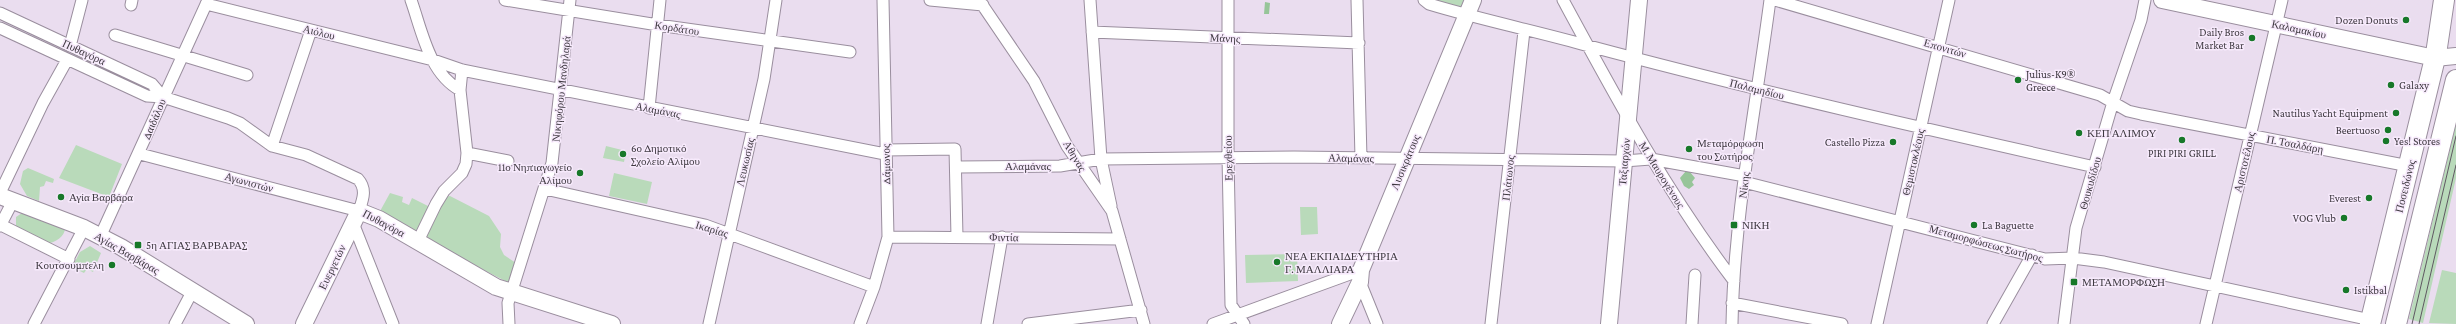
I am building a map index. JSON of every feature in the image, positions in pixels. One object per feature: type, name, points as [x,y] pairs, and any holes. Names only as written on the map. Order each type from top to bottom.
[{"type":"highway","name":"Ποσειδώνος","points":[[2371,322],[2435,58],[2444,0]]},
{"type":"highway","points":[[2396,324],[2455,84]]},
{"type":"street","points":[[70,46],[82,0]]},
{"type":"street","points":[[411,0],[433,60],[449,84],[460,90]]},
{"type":"street","points":[[649,108],[660,0]]},
{"type":"street","name":"Λευκωσίας","points":[[709,324],[753,128],[770,42],[776,0]]},
{"type":"street","name":"Δάμωνος","points":[[860,324],[874,287],[888,237],[885,152],[883,0]]},
{"type":"street","points":[[930,0],[981,3]]},
{"type":"street","points":[[1090,0],[1101,158],[1112,211]]},
{"type":"street","name":"Ερεχθείου","points":[[1228,0],[1228,158],[1231,305],[1240,320]]},
{"type":"street","points":[[1357,0],[1361,158]]},
{"type":"street","name":"Παλαμηδίου","points":[[1424,0],[1430,4],[1467,16],[1587,45],[1759,90],[2095,167]]},
{"type":"street","name":"Λυσικράτους","points":[[1340,324],[1406,160],[1473,0]]},
{"type":"street","name":"Μ. Μαυρογένους","points":[[1563,0],[1651,159],[1707,246],[1734,282]]},
{"type":"street","name":"Ταξιαρχών","points":[[1609,324],[1639,0]]},
{"type":"street","name":"Νίκης","points":[[1732,324],[1732,303],[1745,179],[1759,90],[1770,0]]},
{"type":"street","name":"Επονιτών","points":[[1776,0],[2100,94],[2113,102]]},
{"type":"street","name":"Θεμιστοκλέους","points":[[1877,324],[1899,220],[1921,128],[1937,46],[1949,0]]},
{"type":"street","name":"Θουκυδίδου","points":[[2064,324],[2076,228],[2113,102],[2141,20],[2145,0]]},
{"type":"street","name":"Καλαμακίου","points":[[2162,0],[2435,58]]},
{"type":"street","name":"Αριστοτέλους","points":[[2206,324],[2282,0]]},
{"type":"street","name":"Κορδάτου","points":[[512,1],[570,5],[658,25],[770,42],[850,52]]},
{"type":"street","name":"Αιόλου","points":[[207,2],[311,30],[433,60]]},
{"type":"street","name":"Δαιδάλου","points":[[100,237],[140,154],[163,97],[207,2]]},
{"type":"street","name":"Αθηνάς","points":[[981,3],[1034,81],[1078,164],[1112,211],[1144,324]]},
{"type":"street","name":"Νικηφόρου Μανδηλαρά","points":[[509,324],[508,303],[545,189],[556,138],[570,5]]},
{"type":"street","name":"Πυθαγόρα","points":[[0,13],[152,84],[163,97]]},
{"type":"street","name":"Πυθαγόρα","points":[[0,28],[147,96],[163,97],[240,123],[272,146],[306,155],[358,179],[363,186],[364,193],[356,217],[418,241],[486,282],[512,292],[612,324]]},
{"type":"street","points":[[272,146],[311,30]]},
{"type":"street","name":"Πλάτωνος","points":[[1491,324],[1524,31]]},
{"type":"street","name":"Μάνης","points":[[1092,32],[1358,43]]},
{"type":"street","points":[[115,35],[247,76]]},
{"type":"street","points":[[2435,58],[2456,56]]},
{"type":"street","points":[[2435,58],[2448,68],[2455,84]]},
{"type":"street","points":[[67,60],[43,103],[4,197],[0,226],[69,259]]},
{"type":"street","name":"Αλαμάνας","points":[[433,60],[462,70],[560,91],[885,152],[955,149],[957,167],[1060,166],[1078,164],[1101,158],[1361,158],[1406,160],[1624,161],[1651,159],[1745,179]]},
{"type":"street","points":[[418,241],[444,192],[462,173],[467,153],[460,90],[462,70]]},
{"type":"street","name":"Π. Τσαλδάρη","points":[[2113,102],[2141,114],[2410,166]]},
{"type":"street","points":[[2405,324],[2456,108]]},
{"type":"street","points":[[467,153],[508,161]]},
{"type":"street","name":"Αγωνιστών","points":[[140,154],[356,217]]},
{"type":"street","points":[[956,236],[957,167]]},
{"type":"street","name":"Μεταμορφώσεως Σωτήρος","points":[[1745,179],[2032,255],[2052,259],[2073,258],[2104,262],[2371,322]]},
{"type":"street","name":"Ικαρίας","points":[[545,189],[705,225],[874,287]]},
{"type":"street","name":"Αγίας Βαρβάρας","points":[[4,197],[84,228],[246,324]]},
{"type":"street","points":[[356,217],[393,324]]},
{"type":"street","name":"Ευεργετών","points":[[304,324],[356,217]]},
{"type":"street","points":[[34,324],[84,228]]},
{"type":"street","name":"Φιντία","points":[[888,237],[956,236],[1120,239]]},
{"type":"street","points":[[987,324],[1002,237]]},
{"type":"street","points":[[1993,324],[2032,255]]},
{"type":"street","points":[[1692,324],[1695,275]]},
{"type":"street","points":[[1213,324],[1240,320],[1360,276],[1377,324]]},
{"type":"street","points":[[175,324],[192,292]]},
{"type":"street","points":[[1732,303],[1842,324]]},
{"type":"street","points":[[1028,324],[1083,321],[1140,310]]},
{"type":"shaded area","points":[[1432,0],[1467,0],[1463,10]]},
{"type":"shaded area","points":[[1265,2],[1270,3],[1269,14],[1264,14]]},
{"type":"shaded area","points":[[2456,124],[2456,178],[2423,323],[2409,319]]},
{"type":"shaded area","points":[[76,145],[122,164],[109,197],[59,178]]},
{"type":"shaded area","points":[[606,146],[626,151],[624,162],[603,158]]},
{"type":"shaded area","points":[[28,168],[54,179],[53,183],[46,181],[44,186],[40,187],[39,201],[27,196],[20,184],[23,171]]},
{"type":"shaded area","points":[[1686,171],[1690,172],[1695,178],[1692,182],[1694,185],[1689,189],[1684,186],[1680,178]]},
{"type":"shaded area","points":[[614,173],[652,182],[647,204],[609,196]]},
{"type":"shaded area","points":[[390,193],[403,197],[402,202],[409,205],[412,198],[430,207],[417,235],[379,213]]},
{"type":"shaded area","points":[[450,196],[489,216],[501,234],[500,247],[504,255],[516,263],[509,283],[424,239],[445,197]]},
{"type":"shaded area","points":[[1300,207],[1317,207],[1318,234],[1301,235]]},
{"type":"shaded area","points":[[22,213],[65,228],[65,231],[56,240],[47,244],[16,227],[16,217]]},
{"type":"shaded area","points":[[90,246],[101,253],[93,272],[87,269],[84,273],[72,267],[80,252]]},
{"type":"shaded area","points":[[1297,254],[1298,281],[1246,283],[1245,255]]},
{"type":"shaded area","points":[[2442,270],[2456,273],[2456,324],[2429,323]]},
{"type":"tram line","points":[[2412,324],[2456,136]]},
{"type":"tram line","points":[[2419,324],[2456,165]]},
{"type":"place","name":"Dozen Donuts","points":[[2406,20]]},
{"type":"place","name":"Daily Bros Market Bar","points":[[2252,38]]},
{"type":"place","name":"Julius-K9® Greece","points":[[2018,80]]},
{"type":"place","name":"Galaxy","points":[[2391,85]]},
{"type":"place","name":"Nautilus Yacht Equipment","points":[[2396,113]]},
{"type":"place","name":"Beertuoso","points":[[2388,130]]},
{"type":"place","name":"ΚΕΠ ΑΛΙΜΟΥ","points":[[2079,133]]},
{"type":"place","name":"PIRI PIRI GRILL","points":[[2182,140]]},
{"type":"place","name":"Yes! Stores","points":[[2386,141]]},
{"type":"place","name":"Castello Pizza","points":[[1893,142]]},
{"type":"place","name":"Μεταμόρφωση του Σωτήρος","points":[[1689,149]]},
{"type":"place","name":"6ο Δημοτικό Σχολείο Αλίμου","points":[[623,154]]},
{"type":"place","name":"11ο Νηπιαγωγείο Αλίμου","points":[[580,173]]},
{"type":"place","name":"Αγία Βαρβάρα","points":[[61,197]]},
{"type":"place","name":"Everest","points":[[2369,198]]},
{"type":"place","name":"VOG Vlub","points":[[2344,218]]},
{"type":"place","name":"ΝΙΚΗ","points":[[1734,225]]},
{"type":"place","name":"La Baguette","points":[[1974,225]]},
{"type":"place","name":"5η ΑΓΙΑΣ ΒΑΡΒΑΡΑΣ","points":[[138,245]]},
{"type":"place","name":"ΝΕΑ ΕΚΠΑΙΔΕΥΤΗΡΙΑ Γ. ΜΑΛΛΙΑΡΑ","points":[[1277,262]]},
{"type":"place","name":"Κουτσουμπελη","points":[[112,265]]},
{"type":"place","name":"ΜΕΤΑΜΟΡΦΩΣΗ","points":[[2074,282]]},
{"type":"place","name":"Istikbal","points":[[2346,290]]}]
